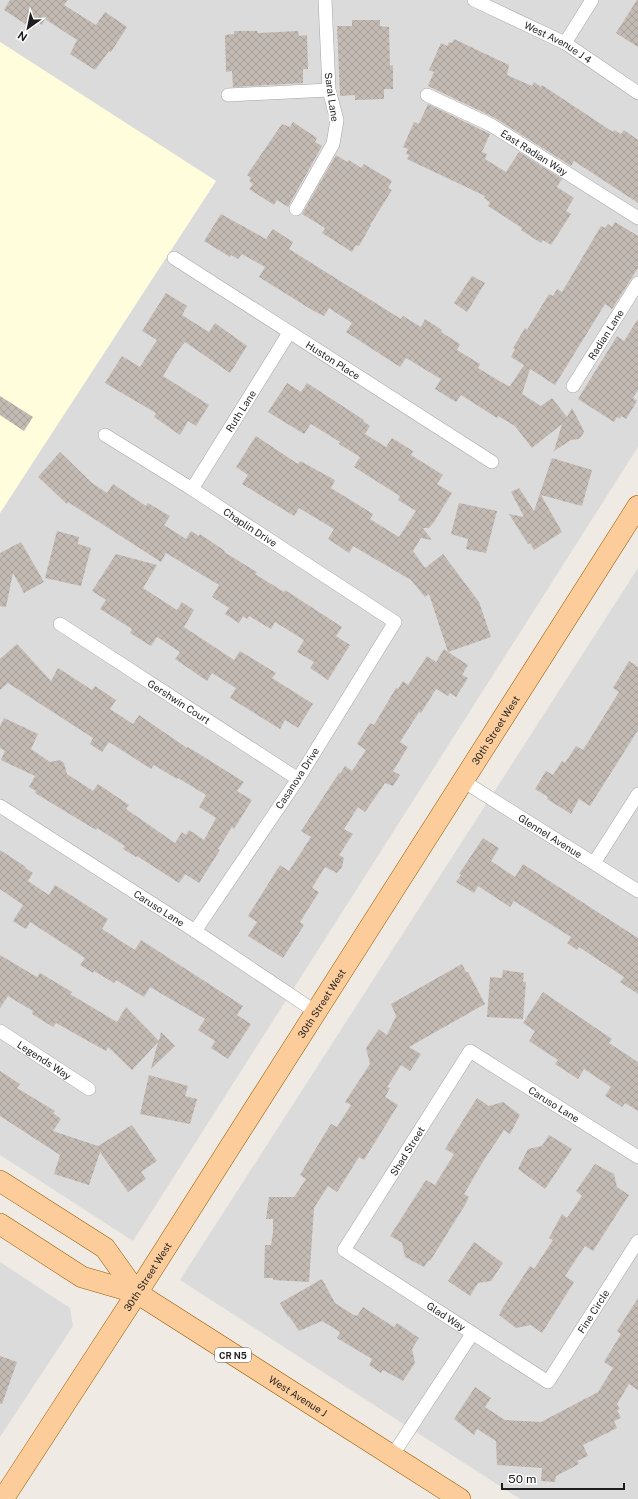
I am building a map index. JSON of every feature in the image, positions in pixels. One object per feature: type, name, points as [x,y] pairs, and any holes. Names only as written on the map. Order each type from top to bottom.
[{"type":"main road","name":"30th Street West","points":[[3,1499],[137,1293],[638,506]]},
{"type":"main road","name":"West Avenue J","points":[[0,1181],[105,1248],[137,1293]]},
{"type":"main road","name":"West Avenue J","points":[[0,1224],[82,1277],[137,1293],[460,1499]]},
{"type":"street","name":"Saral Lane","points":[[296,209],[334,144],[337,120],[329,90],[324,0]]},
{"type":"street","name":"West Avenue J 4","points":[[474,0],[565,43],[638,93]]},
{"type":"street","points":[[565,43],[592,0]]},
{"type":"street","points":[[228,95],[329,90]]},
{"type":"street","name":"East Radian Way","points":[[427,95],[491,125],[638,218]]},
{"type":"street","name":"Huston Place","points":[[174,258],[492,462]]},
{"type":"street","name":"Radian Lane","points":[[573,386],[638,283]]},
{"type":"street","name":"Ruth Lane","points":[[192,489],[289,333]]},
{"type":"street","name":"Chaplin Drive","points":[[105,436],[192,489],[395,622]]},
{"type":"street","name":"Casanova Drive","points":[[195,931],[298,779],[395,622]]},
{"type":"street","name":"Gershwin Court","points":[[60,624],[298,779]]},
{"type":"street","name":"Glennel Avenue","points":[[463,781],[638,891]]},
{"type":"street","points":[[594,863],[638,794]]},
{"type":"street","name":"Caruso Lane","points":[[0,806],[195,931],[316,1012]]},
{"type":"street","name":"Legends Way","points":[[0,1031],[90,1089]]},
{"type":"street","name":"Caruso Lane","points":[[470,1051],[638,1157]]},
{"type":"street","name":"Shad Street","points":[[344,1250],[470,1051]]},
{"type":"street","name":"Fine Circle","points":[[548,1382],[638,1241]]},
{"type":"street","name":"Glad Way","points":[[344,1250],[548,1382]]},
{"type":"street","points":[[392,1456],[472,1334]]},
{"type":"shaded area","points":[[0,0],[638,0],[638,447],[133,1241],[0,1155],[0,513],[216,181],[0,42]]},
{"type":"shaded area","points":[[0,42],[216,181],[0,513]]},
{"type":"shaded area","points":[[638,568],[638,1499],[520,1499],[180,1280]]},
{"type":"shaded area","points":[[0,1262],[70,1308],[73,1326],[0,1437]]},
{"type":"building","points":[[10,0],[68,0],[64,5],[96,25],[105,12],[127,27],[111,52],[109,51],[95,70],[70,54],[77,40],[45,19],[42,25],[38,22],[33,29],[4,10]]},
{"type":"building","points":[[638,0],[638,47],[616,33]]},
{"type":"building","points":[[352,20],[380,20],[380,26],[389,27],[390,66],[393,65],[393,89],[384,89],[384,99],[355,100],[355,95],[340,96],[337,26],[352,26]]},
{"type":"building","points":[[234,31],[257,31],[258,33],[298,31],[299,36],[307,35],[308,69],[303,69],[303,83],[233,87],[232,71],[226,72],[225,35],[234,34]]},
{"type":"building","points":[[454,39],[509,65],[507,75],[532,86],[534,82],[541,87],[542,85],[613,132],[614,130],[621,134],[624,130],[638,140],[638,203],[574,161],[571,166],[495,118],[428,86],[434,72],[429,70],[441,43],[447,46],[449,42],[452,43]]},
{"type":"building","points":[[428,104],[490,134],[482,152],[487,154],[485,159],[506,172],[519,152],[562,179],[557,187],[574,198],[566,211],[571,214],[551,245],[543,240],[541,243],[521,230],[522,228],[488,206],[490,202],[484,198],[485,196],[407,159],[409,155],[406,154],[408,149],[403,147],[414,122],[419,124]]},
{"type":"building","points":[[293,122],[317,138],[315,142],[322,146],[288,207],[277,200],[274,205],[249,189],[253,184],[249,181],[251,178],[247,175],[282,124],[290,127]]},
{"type":"building","points":[[336,155],[347,162],[349,160],[361,168],[364,164],[392,181],[388,188],[392,190],[359,246],[356,245],[352,252],[322,233],[325,228],[302,214]]},
{"type":"building","points":[[221,214],[266,239],[273,229],[293,242],[289,249],[401,319],[403,316],[421,327],[425,319],[442,330],[441,332],[460,344],[457,350],[480,364],[478,368],[508,386],[510,386],[524,365],[511,357],[515,349],[513,348],[525,328],[527,330],[549,294],[553,296],[557,289],[562,292],[601,226],[605,228],[608,224],[612,227],[615,222],[638,236],[638,268],[612,309],[605,304],[555,385],[530,369],[522,394],[541,406],[552,398],[567,417],[572,408],[584,431],[583,434],[579,439],[571,440],[554,451],[562,424],[532,448],[515,426],[498,416],[497,418],[461,395],[456,402],[435,389],[441,379],[406,358],[400,367],[346,332],[352,323],[329,308],[324,316],[312,310],[259,277],[265,267],[242,254],[238,259],[231,255],[230,257],[204,241]]},
{"type":"building","points":[[472,276],[485,283],[467,312],[454,303]]},
{"type":"building","points":[[166,293],[187,306],[182,315],[209,332],[215,323],[247,346],[230,373],[185,342],[177,352],[163,376],[209,405],[196,426],[188,421],[180,435],[154,417],[156,413],[105,383],[122,356],[140,367],[157,340],[142,331]]},
{"type":"building","points":[[638,319],[638,390],[633,398],[637,401],[626,419],[621,416],[620,419],[617,417],[614,422],[578,399],[617,336],[624,341]]},
{"type":"building","points":[[287,383],[301,392],[307,383],[364,420],[363,421],[370,426],[365,434],[386,447],[392,438],[413,451],[411,455],[443,475],[437,484],[452,493],[434,522],[429,528],[423,528],[432,540],[421,538],[413,551],[425,568],[443,554],[479,602],[491,637],[448,652],[429,594],[425,597],[411,580],[353,546],[349,553],[328,539],[334,529],[299,508],[294,516],[242,484],[248,475],[236,467],[256,436],[298,464],[300,461],[335,480],[331,488],[373,514],[370,519],[399,537],[416,511],[398,500],[400,496],[354,467],[360,457],[339,444],[340,442],[311,424],[304,434],[268,412]]},
{"type":"building","points":[[0,396],[33,417],[24,431],[0,415]]},
{"type":"building","points":[[60,452],[92,483],[107,493],[113,484],[146,506],[148,503],[170,516],[164,525],[186,539],[191,531],[199,536],[200,534],[225,551],[224,552],[257,572],[255,574],[284,592],[285,590],[342,627],[336,636],[350,645],[328,680],[310,668],[314,662],[297,652],[304,640],[275,622],[271,629],[249,616],[247,619],[243,616],[239,623],[225,614],[229,608],[212,597],[219,585],[166,553],[161,562],[68,502],[67,504],[38,477]]},
{"type":"building","points":[[552,458],[592,470],[582,506],[541,495],[562,532],[534,550],[530,543],[528,544],[509,514],[524,517],[511,492],[519,488],[534,511]]},
{"type":"building","points":[[459,503],[497,511],[486,553],[466,549],[468,539],[451,534]]},
{"type":"building","points":[[57,531],[79,537],[78,544],[91,548],[81,586],[45,578]]},
{"type":"building","points":[[21,542],[44,582],[24,593],[13,573],[6,607],[0,606],[0,553]]},
{"type":"building","points":[[116,554],[157,565],[143,588],[177,610],[182,602],[194,610],[184,627],[234,660],[240,651],[276,673],[272,678],[313,704],[298,728],[285,720],[280,729],[230,698],[236,688],[212,673],[207,681],[175,659],[180,652],[157,637],[151,646],[130,633],[132,629],[100,609],[106,600],[92,591]]},
{"type":"building","points":[[17,644],[51,681],[58,668],[92,690],[95,686],[116,700],[110,709],[133,724],[139,715],[187,748],[188,747],[244,782],[237,791],[252,800],[234,829],[232,827],[218,849],[220,850],[199,883],[185,874],[179,883],[137,856],[136,857],[123,849],[125,846],[97,828],[96,830],[35,793],[36,791],[29,787],[35,776],[1,760],[5,751],[0,748],[0,726],[4,718],[38,734],[31,749],[50,762],[60,760],[64,763],[67,774],[93,791],[98,784],[129,805],[126,809],[175,843],[182,832],[186,835],[189,830],[204,840],[216,818],[199,807],[206,795],[178,778],[177,779],[154,765],[151,769],[109,742],[102,752],[90,744],[93,738],[8,683],[0,690],[0,659]]},
{"type":"building","points":[[444,649],[468,665],[462,675],[468,678],[456,697],[450,693],[448,696],[436,689],[400,742],[408,747],[393,771],[400,775],[393,786],[385,783],[365,812],[358,807],[344,829],[353,834],[339,855],[344,858],[342,867],[337,873],[325,867],[312,888],[319,892],[300,922],[304,925],[283,958],[248,936],[257,922],[248,916],[280,865],[289,871],[311,837],[301,831],[339,773],[340,774],[345,766],[352,771],[366,750],[357,744],[370,723],[374,725],[396,688],[398,689],[403,681],[408,685],[427,656],[436,662]]},
{"type":"building","points":[[629,661],[638,667],[638,730],[590,806],[579,799],[571,814],[547,799],[548,797],[535,789],[546,771],[553,775],[562,761],[565,763],[576,746],[583,750],[619,692],[613,688]]},
{"type":"building","points":[[483,838],[499,848],[491,861],[515,877],[523,864],[638,938],[638,994],[620,982],[624,977],[579,947],[577,950],[567,943],[571,937],[514,901],[510,907],[478,886],[474,893],[456,882],[461,875],[459,874]]},
{"type":"building","points":[[0,850],[33,873],[28,881],[49,895],[55,885],[108,919],[102,929],[135,950],[141,940],[243,1006],[237,1015],[251,1024],[228,1059],[211,1048],[215,1041],[198,1030],[205,1019],[150,987],[144,997],[116,980],[114,983],[94,971],[93,973],[80,965],[85,958],[64,944],[30,922],[26,929],[13,921],[23,905],[0,889]]},
{"type":"building","points":[[0,955],[37,977],[40,973],[72,992],[70,994],[117,1022],[126,1007],[159,1041],[161,1032],[175,1046],[151,1069],[158,1042],[132,1070],[108,1047],[106,1051],[56,1023],[53,1027],[32,1014],[33,1011],[8,996],[0,1008]]},
{"type":"building","points":[[462,964],[466,972],[468,972],[485,1004],[409,1047],[421,1054],[410,1071],[401,1065],[387,1087],[390,1088],[385,1097],[398,1105],[364,1160],[359,1157],[337,1192],[328,1186],[314,1208],[309,1282],[264,1278],[265,1245],[271,1245],[273,1232],[273,1219],[266,1219],[269,1197],[294,1197],[306,1179],[300,1175],[331,1124],[337,1127],[351,1105],[345,1102],[370,1064],[366,1048],[379,1029],[387,1035],[396,1016],[391,1004]]},
{"type":"building","points":[[503,970],[524,973],[523,982],[526,982],[523,1019],[487,1017],[490,977],[502,978]]},
{"type":"building","points":[[543,992],[612,1039],[609,1043],[638,1062],[638,1111],[625,1103],[622,1107],[605,1096],[611,1087],[584,1069],[578,1079],[555,1064],[558,1060],[529,1041],[535,1031],[523,1023]]},
{"type":"building","points":[[0,1071],[20,1084],[17,1088],[55,1111],[53,1113],[61,1119],[53,1131],[98,1146],[132,1125],[157,1161],[141,1172],[146,1179],[128,1192],[100,1152],[89,1185],[54,1174],[60,1155],[0,1116]]},
{"type":"building","points":[[149,1075],[188,1086],[185,1096],[197,1099],[190,1124],[140,1114]]},
{"type":"building","points":[[477,1098],[489,1106],[503,1102],[520,1115],[510,1134],[504,1130],[484,1160],[464,1194],[469,1197],[465,1205],[430,1261],[429,1260],[424,1267],[405,1257],[402,1243],[390,1236],[426,1180],[435,1185],[454,1154],[445,1149]]},
{"type":"building","points":[[549,1135],[572,1149],[545,1189],[518,1169],[528,1149],[542,1146]]},
{"type":"building","points":[[595,1164],[614,1174],[617,1187],[629,1195],[593,1251],[585,1246],[565,1276],[574,1282],[542,1333],[531,1325],[516,1328],[499,1315],[530,1266],[534,1269],[553,1240],[549,1238],[562,1214],[567,1218],[582,1196],[576,1191]]},
{"type":"building","points":[[474,1242],[503,1263],[491,1281],[478,1283],[470,1296],[448,1281]]},
{"type":"building","points":[[322,1279],[335,1303],[352,1314],[357,1316],[363,1307],[394,1327],[397,1323],[419,1338],[412,1349],[415,1363],[403,1381],[383,1370],[381,1373],[369,1365],[372,1359],[337,1338],[340,1332],[322,1321],[299,1331],[289,1316],[288,1317],[280,1303]]},
{"type":"building","points":[[638,1298],[638,1390],[629,1384],[617,1404],[620,1409],[617,1410],[621,1418],[614,1421],[617,1428],[583,1445],[588,1456],[577,1461],[579,1464],[556,1476],[555,1482],[541,1481],[542,1468],[497,1465],[496,1441],[477,1429],[474,1435],[454,1419],[475,1387],[491,1398],[485,1407],[505,1420],[541,1422],[598,1392],[613,1368],[604,1362],[621,1334],[617,1331]]},
{"type":"building","points":[[0,1356],[17,1362],[2,1404],[0,1404]]}]
